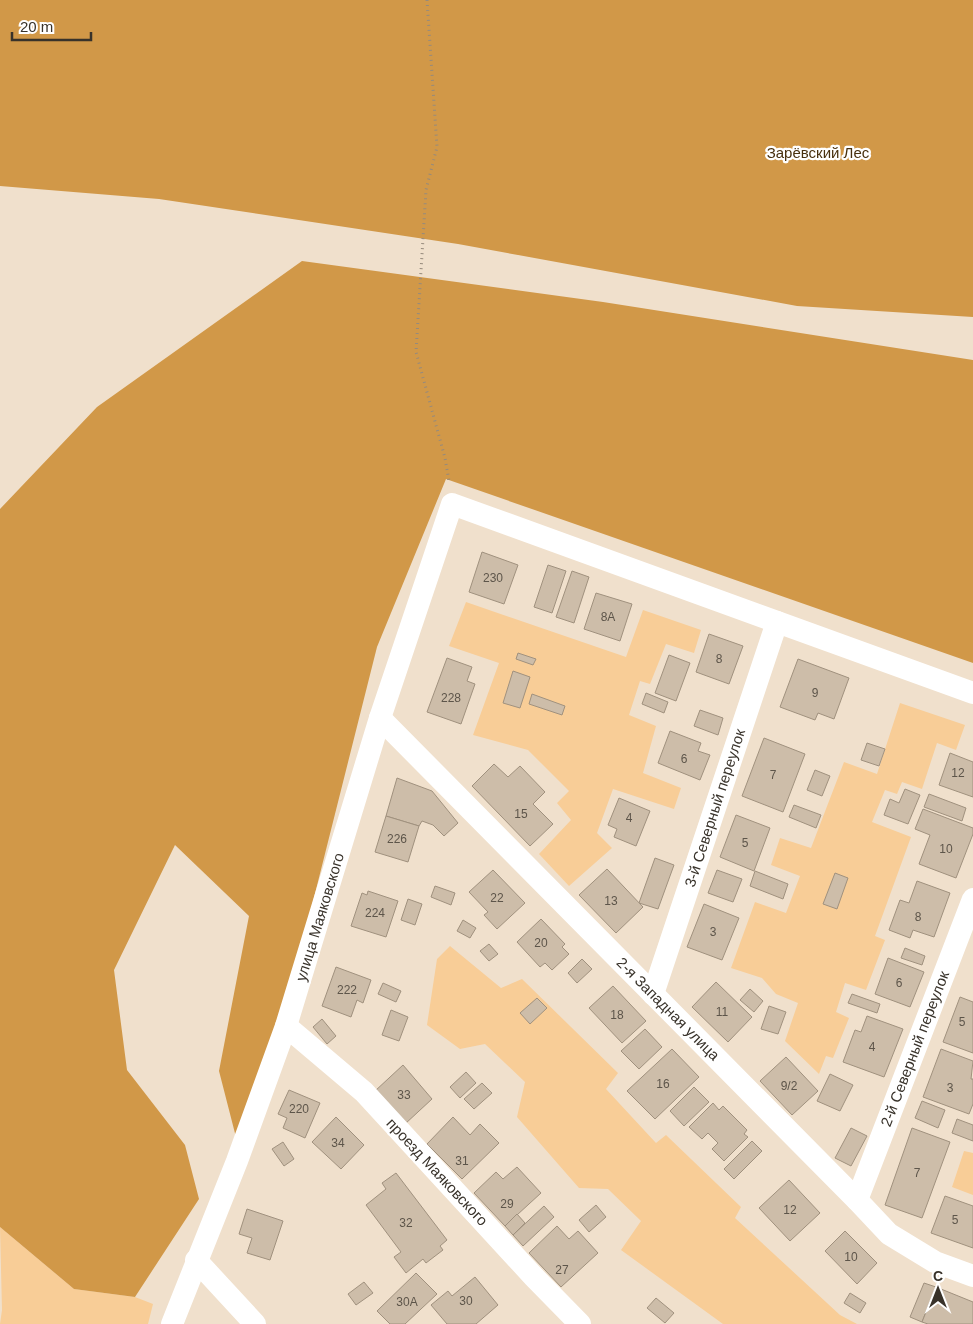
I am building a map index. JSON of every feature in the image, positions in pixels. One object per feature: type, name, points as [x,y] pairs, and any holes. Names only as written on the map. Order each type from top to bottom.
[{"type":"street","points":[[452,504],[973,693]]},
{"type":"street","name":"улица Маяковского","points":[[172,1324],[237,1161],[286,1026],[380,718],[452,504]]},
{"type":"street","name":"3-й Северный переулок","points":[[653,994],[777,622]]},
{"type":"street","name":"2-я Западная улица","points":[[380,718],[889,1234],[935,1262],[973,1276]]},
{"type":"street","name":"2-й Северный переулок","points":[[857,1200],[973,899]]},
{"type":"street","name":"проезд Маяковского","points":[[286,1026],[364,1092],[534,1277],[580,1324]]},
{"type":"street","points":[[196,1260],[255,1324]]},
{"type":"path","points":[[427,0],[437,147],[426,190],[416,352],[446,458],[452,504]]},
{"type":"shaded area","points":[[466,602],[626,657],[643,610],[701,630],[694,653],[666,644],[650,684],[640,681],[629,715],[656,726],[643,773],[681,788],[674,809],[613,789],[597,833],[612,848],[569,886],[539,854],[571,820],[557,803],[569,791],[528,750],[473,735],[499,663],[449,646]]},
{"type":"shaded area","points":[[900,703],[965,725],[956,750],[937,743],[922,789],[902,782],[897,794],[885,790],[872,822],[911,837],[875,936],[885,940],[866,990],[845,983],[836,1012],[849,1018],[833,1058],[826,1056],[819,1074],[785,1041],[798,1003],[776,994],[762,978],[731,968],[755,902],[786,913],[800,876],[771,865],[780,838],[811,848],[844,762],[877,774]]},
{"type":"shaded area","points":[[450,946],[501,988],[522,979],[618,1073],[606,1089],[656,1143],[666,1135],[741,1207],[735,1218],[840,1315],[857,1324],[723,1324],[621,1250],[641,1221],[608,1189],[579,1188],[517,1117],[525,1082],[485,1044],[460,1049],[427,1025],[437,959]]},
{"type":"shaded area","points":[[964,1151],[973,1153],[973,1195],[952,1187]]},
{"type":"shaded area","points":[[0,1227],[74,1289],[135,1297],[153,1304],[148,1324],[0,1324],[2,1310]]},
{"type":"green space","name":"Зарёвский Лес","points":[[0,0],[973,0],[973,317],[797,306],[458,244],[159,199],[0,186]]},
{"type":"green space","points":[[302,261],[603,302],[973,360],[973,663],[446,479],[377,647],[293,981],[238,1145],[219,1071],[249,916],[175,845],[114,970],[127,1070],[185,1145],[199,1199],[135,1297],[74,1289],[0,1227],[0,509],[97,407]]},
{"type":"building","points":[[482,552],[518,565],[504,604],[469,592]]},
{"type":"building","points":[[548,565],[566,571],[552,613],[534,607]]},
{"type":"building","points":[[572,571],[589,577],[574,623],[556,617]]},
{"type":"building","points":[[596,593],[632,604],[620,641],[584,629]]},
{"type":"building","points":[[709,634],[743,646],[729,684],[696,672]]},
{"type":"building","points":[[518,653],[536,659],[533,665],[516,659]]},
{"type":"building","points":[[669,655],[690,663],[676,701],[655,693]]},
{"type":"building","points":[[447,658],[472,667],[467,681],[475,684],[461,724],[427,712]]},
{"type":"building","points":[[798,659],[849,678],[834,719],[818,713],[815,720],[780,707]]},
{"type":"building","points":[[513,671],[530,677],[520,708],[503,703]]},
{"type":"building","points":[[646,693],[668,702],[664,713],[642,704]]},
{"type":"building","points":[[532,694],[565,706],[562,715],[529,704]]},
{"type":"building","points":[[700,710],[723,718],[718,735],[694,726]]},
{"type":"building","points":[[670,731],[701,743],[698,751],[710,755],[700,780],[658,763]]},
{"type":"building","points":[[764,738],[805,754],[783,812],[742,796]]},
{"type":"building","points":[[867,743],[885,749],[879,766],[861,760]]},
{"type":"building","points":[[950,753],[973,762],[973,797],[939,785]]},
{"type":"building","points":[[494,764],[508,777],[520,766],[545,792],[533,804],[553,824],[530,846],[472,786]]},
{"type":"building","points":[[815,770],[830,776],[822,796],[807,790]]},
{"type":"building","points":[[397,778],[432,791],[458,823],[444,836],[433,825],[422,821],[419,826],[386,816]]},
{"type":"building","points":[[905,789],[920,795],[908,824],[884,815],[890,799],[899,803]]},
{"type":"building","points":[[929,794],[966,808],[962,821],[924,807]]},
{"type":"building","points":[[619,798],[650,811],[636,846],[614,837],[617,829],[608,825]]},
{"type":"building","points":[[794,805],[821,815],[816,828],[789,817]]},
{"type":"building","points":[[923,809],[973,828],[973,834],[956,878],[919,864],[930,835],[915,829]]},
{"type":"building","points":[[736,815],[770,828],[754,871],[720,857]]},
{"type":"building","points":[[386,816],[419,826],[408,862],[375,852]]},
{"type":"building","points":[[655,858],[674,865],[658,909],[639,903]]},
{"type":"building","points":[[607,869],[643,907],[616,933],[579,895]]},
{"type":"building","points":[[493,870],[525,903],[497,929],[484,915],[488,912],[469,892]]},
{"type":"building","points":[[717,870],[742,879],[733,902],[708,893]]},
{"type":"building","points":[[755,871],[788,884],[783,899],[750,886]]},
{"type":"building","points":[[835,873],[848,878],[837,909],[823,904]]},
{"type":"building","points":[[917,881],[950,893],[934,937],[913,930],[910,938],[889,930],[900,900],[909,903]]},
{"type":"building","points":[[435,886],[455,893],[451,905],[431,897]]},
{"type":"building","points":[[368,891],[398,901],[386,937],[351,926],[362,893],[367,895]]},
{"type":"building","points":[[408,899],[422,904],[415,925],[401,920]]},
{"type":"building","points":[[704,904],[739,918],[722,960],[687,947]]},
{"type":"building","points":[[541,919],[565,944],[562,947],[569,954],[552,970],[545,963],[540,967],[517,942]]},
{"type":"building","points":[[463,920],[476,928],[470,938],[457,931]]},
{"type":"building","points":[[489,944],[498,954],[489,961],[480,951]]},
{"type":"building","points":[[905,948],[925,956],[922,965],[901,958]]},
{"type":"building","points":[[888,958],[924,972],[910,1007],[875,994]]},
{"type":"building","points":[[582,959],[592,969],[577,983],[568,973]]},
{"type":"building","points":[[336,967],[371,980],[363,1003],[357,1000],[351,1017],[322,1006]]},
{"type":"building","points":[[716,982],[752,1017],[728,1042],[692,1007]]},
{"type":"building","points":[[383,983],[401,991],[396,1002],[378,994]]},
{"type":"building","points":[[613,986],[646,1021],[622,1043],[589,1008]]},
{"type":"building","points":[[750,989],[763,1001],[754,1012],[740,1000]]},
{"type":"building","points":[[852,994],[880,1004],[877,1013],[848,1003]]},
{"type":"building","points":[[960,997],[973,1002],[973,1053],[943,1042]]},
{"type":"building","points":[[537,998],[547,1008],[530,1024],[520,1013]]},
{"type":"building","points":[[769,1006],[786,1012],[778,1034],[761,1029]]},
{"type":"building","points":[[391,1010],[408,1017],[399,1041],[382,1035]]},
{"type":"building","points":[[867,1016],[903,1029],[884,1077],[843,1062],[855,1030],[861,1032]]},
{"type":"building","points":[[322,1019],[336,1036],[327,1044],[313,1027]]},
{"type":"building","points":[[645,1029],[662,1047],[639,1069],[621,1051]]},
{"type":"building","points":[[672,1049],[699,1077],[655,1119],[627,1091]]},
{"type":"building","points":[[941,1049],[973,1061],[971,1079],[973,1079],[973,1104],[969,1114],[923,1097]]},
{"type":"building","points":[[786,1057],[818,1091],[792,1115],[760,1081]]},
{"type":"building","points":[[403,1065],[432,1099],[405,1124],[375,1091]]},
{"type":"building","points":[[466,1072],[476,1083],[460,1098],[450,1087]]},
{"type":"building","points":[[830,1074],[853,1085],[840,1111],[817,1101]]},
{"type":"building","points":[[482,1083],[492,1093],[474,1109],[464,1099]]},
{"type":"building","points":[[694,1087],[709,1102],[684,1126],[670,1111]]},
{"type":"building","points":[[289,1090],[320,1103],[305,1138],[283,1128],[287,1118],[278,1114]]},
{"type":"building","points":[[922,1101],[945,1110],[938,1128],[915,1118]]},
{"type":"building","points":[[713,1103],[719,1110],[723,1106],[747,1130],[744,1134],[748,1137],[724,1161],[712,1149],[718,1143],[708,1133],[702,1139],[689,1127]]},
{"type":"building","points":[[336,1117],[364,1145],[341,1169],[312,1142]]},
{"type":"building","points":[[453,1117],[470,1135],[480,1124],[499,1143],[462,1179],[427,1144]]},
{"type":"building","points":[[957,1119],[973,1125],[973,1141],[952,1133]]},
{"type":"building","points":[[851,1128],[867,1136],[851,1166],[835,1158]]},
{"type":"building","points":[[912,1128],[950,1142],[922,1218],[885,1205]]},
{"type":"building","points":[[752,1141],[762,1151],[734,1179],[724,1169]]},
{"type":"building","points":[[283,1142],[294,1159],[284,1166],[272,1149]]},
{"type":"building","points":[[517,1167],[541,1193],[505,1226],[474,1193],[496,1172],[503,1179]]},
{"type":"building","points":[[396,1173],[447,1240],[440,1246],[443,1250],[426,1263],[423,1259],[406,1273],[394,1257],[401,1252],[366,1205],[386,1189],[382,1183]]},
{"type":"building","points":[[789,1180],[820,1213],[790,1241],[759,1208]]},
{"type":"building","points":[[945,1196],[973,1206],[973,1248],[931,1233]]},
{"type":"building","points":[[596,1205],[606,1217],[589,1232],[579,1220]]},
{"type":"building","points":[[544,1206],[554,1217],[523,1246],[513,1235]]},
{"type":"building","points":[[247,1209],[283,1221],[270,1260],[247,1253],[252,1238],[239,1234]]},
{"type":"building","points":[[517,1214],[525,1223],[513,1235],[505,1226]]},
{"type":"building","points":[[557,1226],[569,1239],[578,1231],[598,1253],[561,1287],[529,1253]]},
{"type":"building","points":[[845,1231],[877,1263],[857,1284],[825,1251]]},
{"type":"building","points":[[416,1273],[437,1294],[405,1324],[390,1324],[377,1311]]},
{"type":"building","points":[[475,1277],[498,1305],[476,1324],[447,1324],[431,1305],[448,1291],[452,1296]]},
{"type":"building","points":[[364,1282],[373,1293],[356,1305],[348,1294]]},
{"type":"building","points":[[924,1283],[936,1287],[922,1322],[910,1317]]},
{"type":"building","points":[[936,1287],[973,1302],[973,1324],[928,1324],[922,1322]]},
{"type":"building","points":[[850,1293],[866,1303],[860,1313],[844,1303]]},
{"type":"building","points":[[656,1298],[674,1313],[665,1323],[647,1308]]}]
